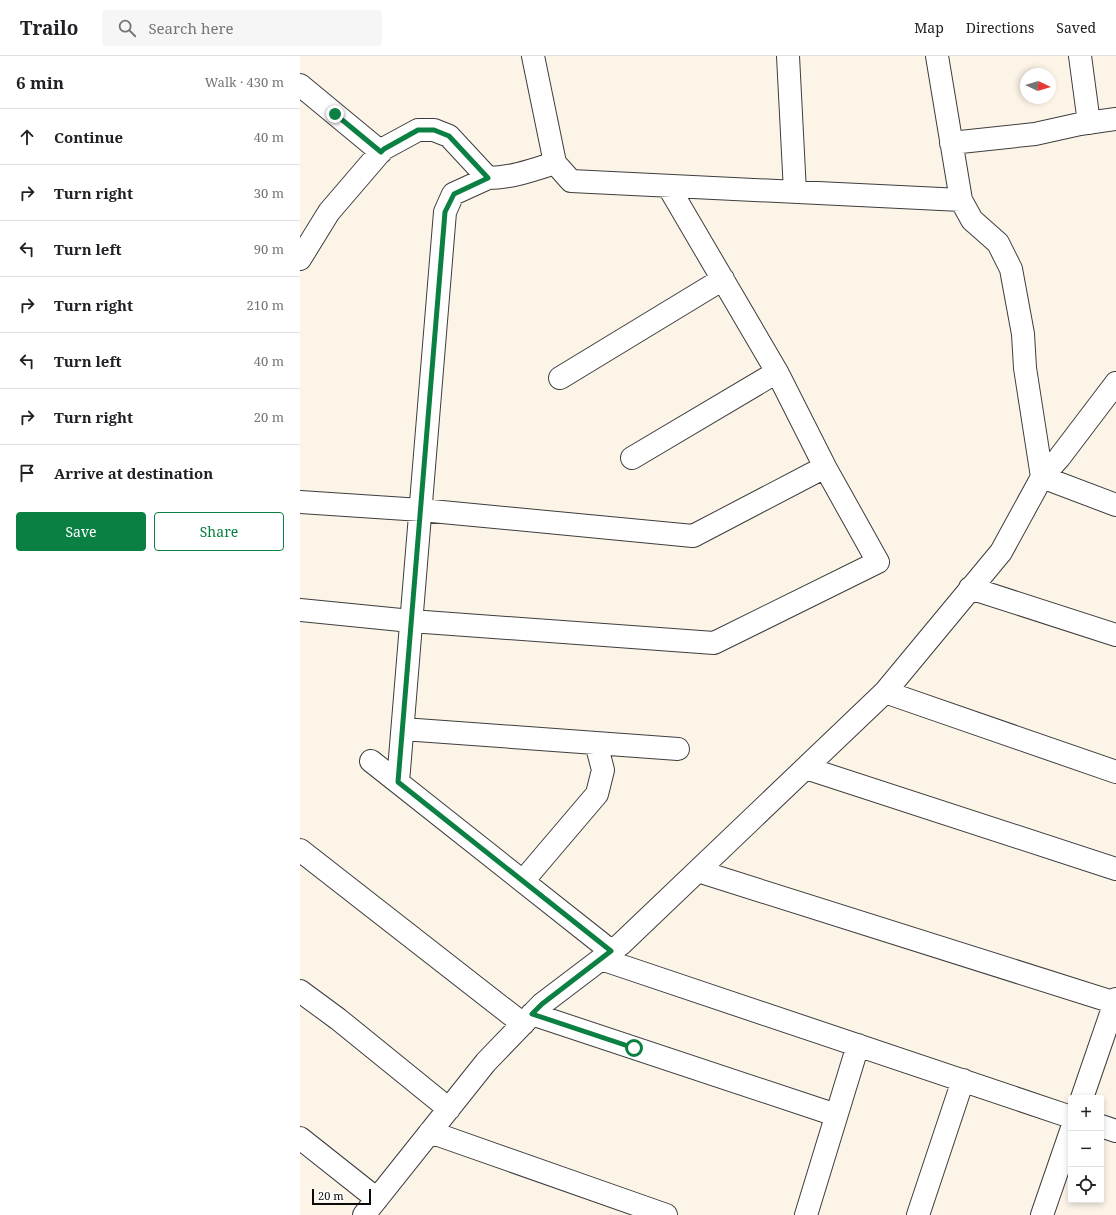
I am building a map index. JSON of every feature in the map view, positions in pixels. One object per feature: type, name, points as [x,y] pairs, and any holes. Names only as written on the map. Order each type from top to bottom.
[{"type":"street","points":[[533,56],[555,163],[571,181],[961,200]]},
{"type":"street","points":[[788,56],[795,192]]},
{"type":"street","points":[[937,56],[961,200],[972,220],[998,244],[1011,269],[1023,334],[1025,368],[1042,477]]},
{"type":"street","points":[[1080,56],[1089,122]]},
{"type":"street","points":[[300,85],[381,152]]},
{"type":"street","points":[[951,142],[1035,134],[1089,122],[1116,119]]},
{"type":"street","points":[[300,259],[329,212],[381,152],[418,130],[434,130],[449,136],[488,178]]},
{"type":"street","points":[[398,782],[445,212],[454,194],[488,178],[499,178],[555,163]]},
{"type":"street","points":[[300,610],[412,622],[714,643],[878,562],[825,467],[777,372],[668,186]]},
{"type":"street","points":[[560,378],[723,279]]},
{"type":"street","points":[[632,458],[777,372]]},
{"type":"street","points":[[300,1138],[371,1207],[486,1062],[527,1019],[542,1004],[621,944],[885,692],[1001,552],[1042,477],[1059,458],[1115,385]]},
{"type":"street","points":[[300,502],[421,510],[693,536],[825,467]]},
{"type":"street","points":[[1042,477],[1116,505]]},
{"type":"street","points":[[970,588],[1116,635]]},
{"type":"street","points":[[885,692],[1116,772]]},
{"type":"street","points":[[403,729],[678,749]]},
{"type":"street","points":[[522,881],[597,794],[603,770],[596,743]]},
{"type":"street","points":[[371,760],[522,881],[606,955],[858,1045],[1068,1116]]},
{"type":"street","points":[[806,768],[1116,869]]},
{"type":"street","points":[[300,850],[527,1019],[836,1116]]},
{"type":"street","points":[[698,871],[1116,1001],[1083,1095]]},
{"type":"street","points":[[300,991],[338,1019],[448,1109]]},
{"type":"street","points":[[806,1215],[858,1045]]},
{"type":"street","points":[[918,1215],[963,1080]]},
{"type":"street","points":[[1104,1127],[1116,1131]]},
{"type":"street","points":[[430,1132],[666,1215]]},
{"type":"street","points":[[1042,1215],[1068,1140]]},
{"type":"route","points":[[335,114],[381,152],[418,130],[434,130],[449,136],[488,178],[454,194],[445,212],[398,782],[611,951],[542,1004],[532,1014],[634,1048]]}]
